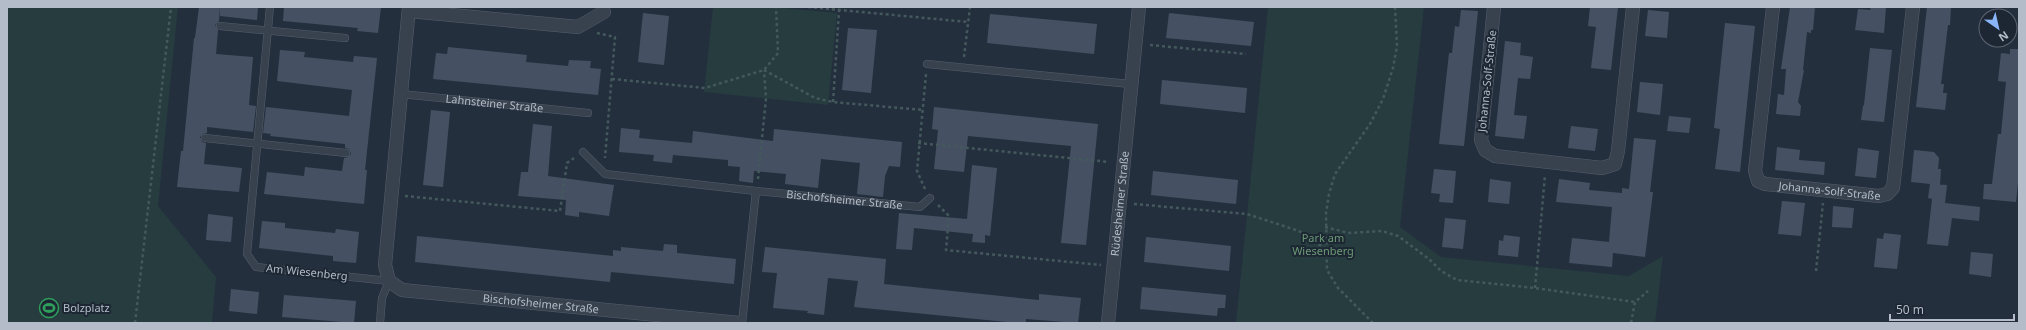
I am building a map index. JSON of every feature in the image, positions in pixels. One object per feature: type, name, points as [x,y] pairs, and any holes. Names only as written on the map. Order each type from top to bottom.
[{"type":"street","name":"Rüdesheimer Straße","points":[[1108,323],[1130,84],[1139,7]]},
{"type":"street","name":"Johanna-Solf-Straße","points":[[1494,7],[1481,140],[1485,150],[1495,156],[1602,168],[1615,164],[1618,151],[1633,7]]},
{"type":"street","name":"Johanna-Solf-Straße","points":[[1773,7],[1756,171],[1758,181],[1765,184],[1878,196],[1888,194],[1892,188],[1913,7]]},
{"type":"street","points":[[389,281],[385,265],[409,9],[578,27],[604,12]]},
{"type":"street","name":"Bischofsheimer Straße","points":[[389,281],[402,290],[739,323]]},
{"type":"lane","name":"Am Wiesenberg","points":[[270,7],[246,254],[256,267],[389,281]]},
{"type":"lane","points":[[220,26],[345,38]]},
{"type":"lane","points":[[927,64],[1130,84]]},
{"type":"lane","name":"Lahnsteiner Straße","points":[[401,94],[588,113]]},
{"type":"lane","points":[[206,138],[346,153]]},
{"type":"lane","points":[[583,152],[605,174]]},
{"type":"lane","name":"Bischofsheimer Straße","points":[[605,174],[920,207],[930,198]]},
{"type":"lane","points":[[742,323],[756,191]]},
{"type":"lane","points":[[380,323],[382,298],[389,281]]},
{"type":"path","points":[[135,323],[171,7]]},
{"type":"path","points":[[612,79],[705,88],[764,70],[778,53],[776,7]]},
{"type":"path","points":[[808,7],[968,22]]},
{"type":"path","points":[[963,67],[970,7]]},
{"type":"path","points":[[1373,323],[1338,288],[1327,270],[1325,227],[1329,194],[1335,174],[1370,124],[1383,99],[1393,68],[1396,46],[1395,7]]},
{"type":"path","points":[[833,102],[839,11]]},
{"type":"path","points":[[578,27],[614,37],[612,79],[605,143],[605,174]]},
{"type":"path","points":[[1150,45],[1246,54]]},
{"type":"path","points":[[927,64],[916,171],[930,198],[949,216],[946,250],[1113,266]]},
{"type":"path","points":[[756,191],[766,98],[764,70]]},
{"type":"path","points":[[764,70],[815,98],[833,102],[922,110]]},
{"type":"path","points":[[918,143],[1123,163]]},
{"type":"path","points":[[407,197],[560,211],[567,163],[583,152]]},
{"type":"path","points":[[1535,288],[1547,161]]},
{"type":"path","points":[[1816,271],[1825,190]]},
{"type":"path","points":[[1133,204],[1247,214],[1287,226],[1299,231],[1319,245],[1326,246]]},
{"type":"path","points":[[1325,227],[1349,233],[1382,231],[1398,236],[1429,259],[1441,271],[1457,280],[1535,288],[1635,302]]},
{"type":"path","points":[[1631,323],[1635,302],[1648,291]]},
{"type":"green space","points":[[7,7],[178,7],[158,206],[216,277],[212,323],[7,323]]},
{"type":"green space","points":[[713,7],[773,7],[837,13],[828,105],[704,92]]},
{"type":"green space","name":"Park am Wiesenberg","points":[[1268,7],[1424,7],[1400,227],[1441,257],[1629,276],[1663,256],[1655,323],[1236,323]]},
{"type":"building","points":[[199,7],[220,7],[219,21],[215,25],[218,30],[216,54],[253,57],[249,105],[256,106],[253,132],[207,127],[207,133],[200,137],[202,142],[206,143],[204,164],[242,168],[239,192],[177,187],[181,151],[183,151],[194,38]]},
{"type":"building","points":[[220,7],[258,7],[257,20],[220,16]]},
{"type":"building","points":[[284,7],[381,7],[378,33],[357,31],[358,28],[283,21]]},
{"type":"building","points":[[1590,7],[1618,7],[1611,70],[1591,68],[1596,27],[1588,26]]},
{"type":"building","points":[[1790,7],[1815,7],[1813,30],[1811,30],[1811,33],[1807,32],[1804,70],[1798,102],[1801,106],[1800,116],[1776,114],[1778,94],[1784,95],[1786,69],[1781,69]]},
{"type":"building","points":[[1871,7],[1886,7],[1884,33],[1855,30],[1858,9],[1870,10]]},
{"type":"building","points":[[1927,7],[1951,7],[1950,25],[1948,25],[1941,84],[1944,84],[1943,93],[1947,93],[1945,110],[1916,107]]},
{"type":"building","points":[[1461,10],[1478,11],[1464,146],[1439,144],[1449,53],[1452,53],[1455,26],[1459,27]]},
{"type":"building","points":[[1648,10],[1669,12],[1667,38],[1645,36]]},
{"type":"building","points":[[643,13],[669,16],[664,65],[638,62]]},
{"type":"building","points":[[1169,13],[1254,22],[1251,46],[1166,38]]},
{"type":"building","points":[[990,14],[1097,24],[1094,54],[987,43]]},
{"type":"building","points":[[1725,23],[1755,26],[1740,172],[1715,169],[1720,129],[1714,128]]},
{"type":"building","points":[[848,28],[877,30],[871,93],[842,90]]},
{"type":"building","points":[[1505,41],[1521,43],[1520,55],[1533,57],[1530,79],[1518,78],[1514,115],[1527,116],[1524,139],[1495,136]]},
{"type":"building","points":[[448,47],[527,55],[526,62],[568,66],[569,60],[591,61],[590,68],[601,69],[598,95],[433,79],[436,53],[447,54]]},
{"type":"building","points":[[1870,48],[1892,50],[1884,122],[1861,120]]},
{"type":"building","points":[[2010,49],[2019,49],[2019,173],[2016,202],[1983,199],[1984,184],[1992,184],[1998,134],[2001,134],[2006,82],[1998,81],[2001,53],[2010,54]]},
{"type":"building","points":[[280,50],[305,52],[304,57],[353,62],[354,56],[377,58],[365,170],[367,170],[364,204],[264,194],[267,172],[304,176],[305,167],[342,171],[344,158],[351,154],[349,149],[345,148],[345,144],[270,136],[271,134],[263,133],[266,107],[349,116],[352,90],[277,81]]},
{"type":"building","points":[[1162,80],[1247,88],[1245,113],[1160,104]]},
{"type":"building","points":[[1640,82],[1663,84],[1660,115],[1637,112]]},
{"type":"building","points":[[934,107],[1098,124],[1086,245],[1061,243],[1071,146],[968,136],[964,172],[934,169],[938,130],[932,129]]},
{"type":"building","points":[[431,110],[450,112],[443,187],[423,185]]},
{"type":"building","points":[[1669,116],[1691,118],[1689,133],[1667,131]]},
{"type":"building","points":[[533,124],[552,126],[548,176],[614,185],[609,216],[579,212],[579,217],[565,215],[566,200],[518,196],[521,172],[528,172]]},
{"type":"building","points":[[1571,126],[1598,129],[1595,151],[1568,148]]},
{"type":"building","points":[[621,128],[640,130],[639,138],[692,143],[693,131],[773,141],[774,129],[902,142],[900,167],[889,166],[885,176],[883,197],[857,194],[860,163],[821,159],[818,188],[785,184],[786,174],[754,171],[753,183],[739,181],[740,167],[728,166],[728,160],[673,155],[672,163],[653,161],[654,155],[619,152]]},
{"type":"building","points":[[1634,138],[1656,140],[1650,192],[1653,192],[1645,257],[1613,253],[1612,267],[1569,263],[1572,238],[1609,242],[1612,207],[1556,202],[1559,179],[1590,183],[1589,190],[1622,193],[1622,188],[1629,189]]},
{"type":"building","points":[[1777,147],[1800,150],[1799,160],[1825,162],[1824,175],[1775,170]]},
{"type":"building","points":[[1858,148],[1879,151],[1876,178],[1855,176]]},
{"type":"building","points":[[1914,150],[1934,152],[1939,158],[1938,169],[1941,169],[1940,185],[1911,182]]},
{"type":"building","points":[[972,165],[997,168],[990,236],[985,235],[985,243],[972,242],[973,234],[914,228],[912,250],[896,249],[899,213],[967,219]]},
{"type":"building","points":[[1434,169],[1456,171],[1453,203],[1439,202],[1440,194],[1431,193]]},
{"type":"building","points":[[1153,171],[1238,180],[1236,204],[1151,195]]},
{"type":"building","points":[[1490,179],[1511,182],[1509,204],[1488,202]]},
{"type":"building","points":[[1930,184],[1947,185],[1945,203],[1980,207],[1979,221],[1952,218],[1948,246],[1927,244],[1932,199],[1928,198]]},
{"type":"building","points":[[1782,201],[1805,203],[1801,236],[1778,234]]},
{"type":"building","points":[[1833,206],[1854,208],[1852,228],[1832,227]]},
{"type":"building","points":[[208,214],[233,217],[231,242],[206,240]]},
{"type":"building","points":[[1445,218],[1466,220],[1463,249],[1442,247]]},
{"type":"building","points":[[262,221],[285,223],[285,228],[335,233],[336,229],[359,232],[356,263],[333,261],[333,256],[259,248]]},
{"type":"building","points":[[1884,233],[1901,235],[1897,269],[1874,267],[1877,238],[1883,239]]},
{"type":"building","points":[[1504,235],[1520,237],[1518,257],[1498,255],[1499,240],[1503,241]]},
{"type":"building","points":[[417,236],[613,256],[613,250],[621,251],[621,247],[663,251],[664,244],[677,245],[677,253],[736,259],[734,284],[611,272],[610,282],[415,262]]},
{"type":"building","points":[[1146,237],[1231,246],[1229,271],[1144,262]]},
{"type":"building","points":[[765,247],[886,259],[884,284],[1039,300],[1039,294],[1081,298],[1078,323],[1026,319],[1026,323],[1017,323],[854,307],[858,281],[828,278],[824,315],[807,313],[808,311],[773,308],[777,273],[762,272]]},
{"type":"building","points":[[1971,252],[1993,254],[1991,277],[1969,274]]},
{"type":"building","points":[[1142,287],[1226,295],[1225,308],[1218,308],[1217,316],[1140,309]]},
{"type":"building","points":[[231,289],[259,292],[257,314],[229,311]]},
{"type":"building","points":[[284,295],[356,301],[354,323],[282,317]]},
{"type":"place","name":"Bolzplatz","points":[[49,308]]}]
